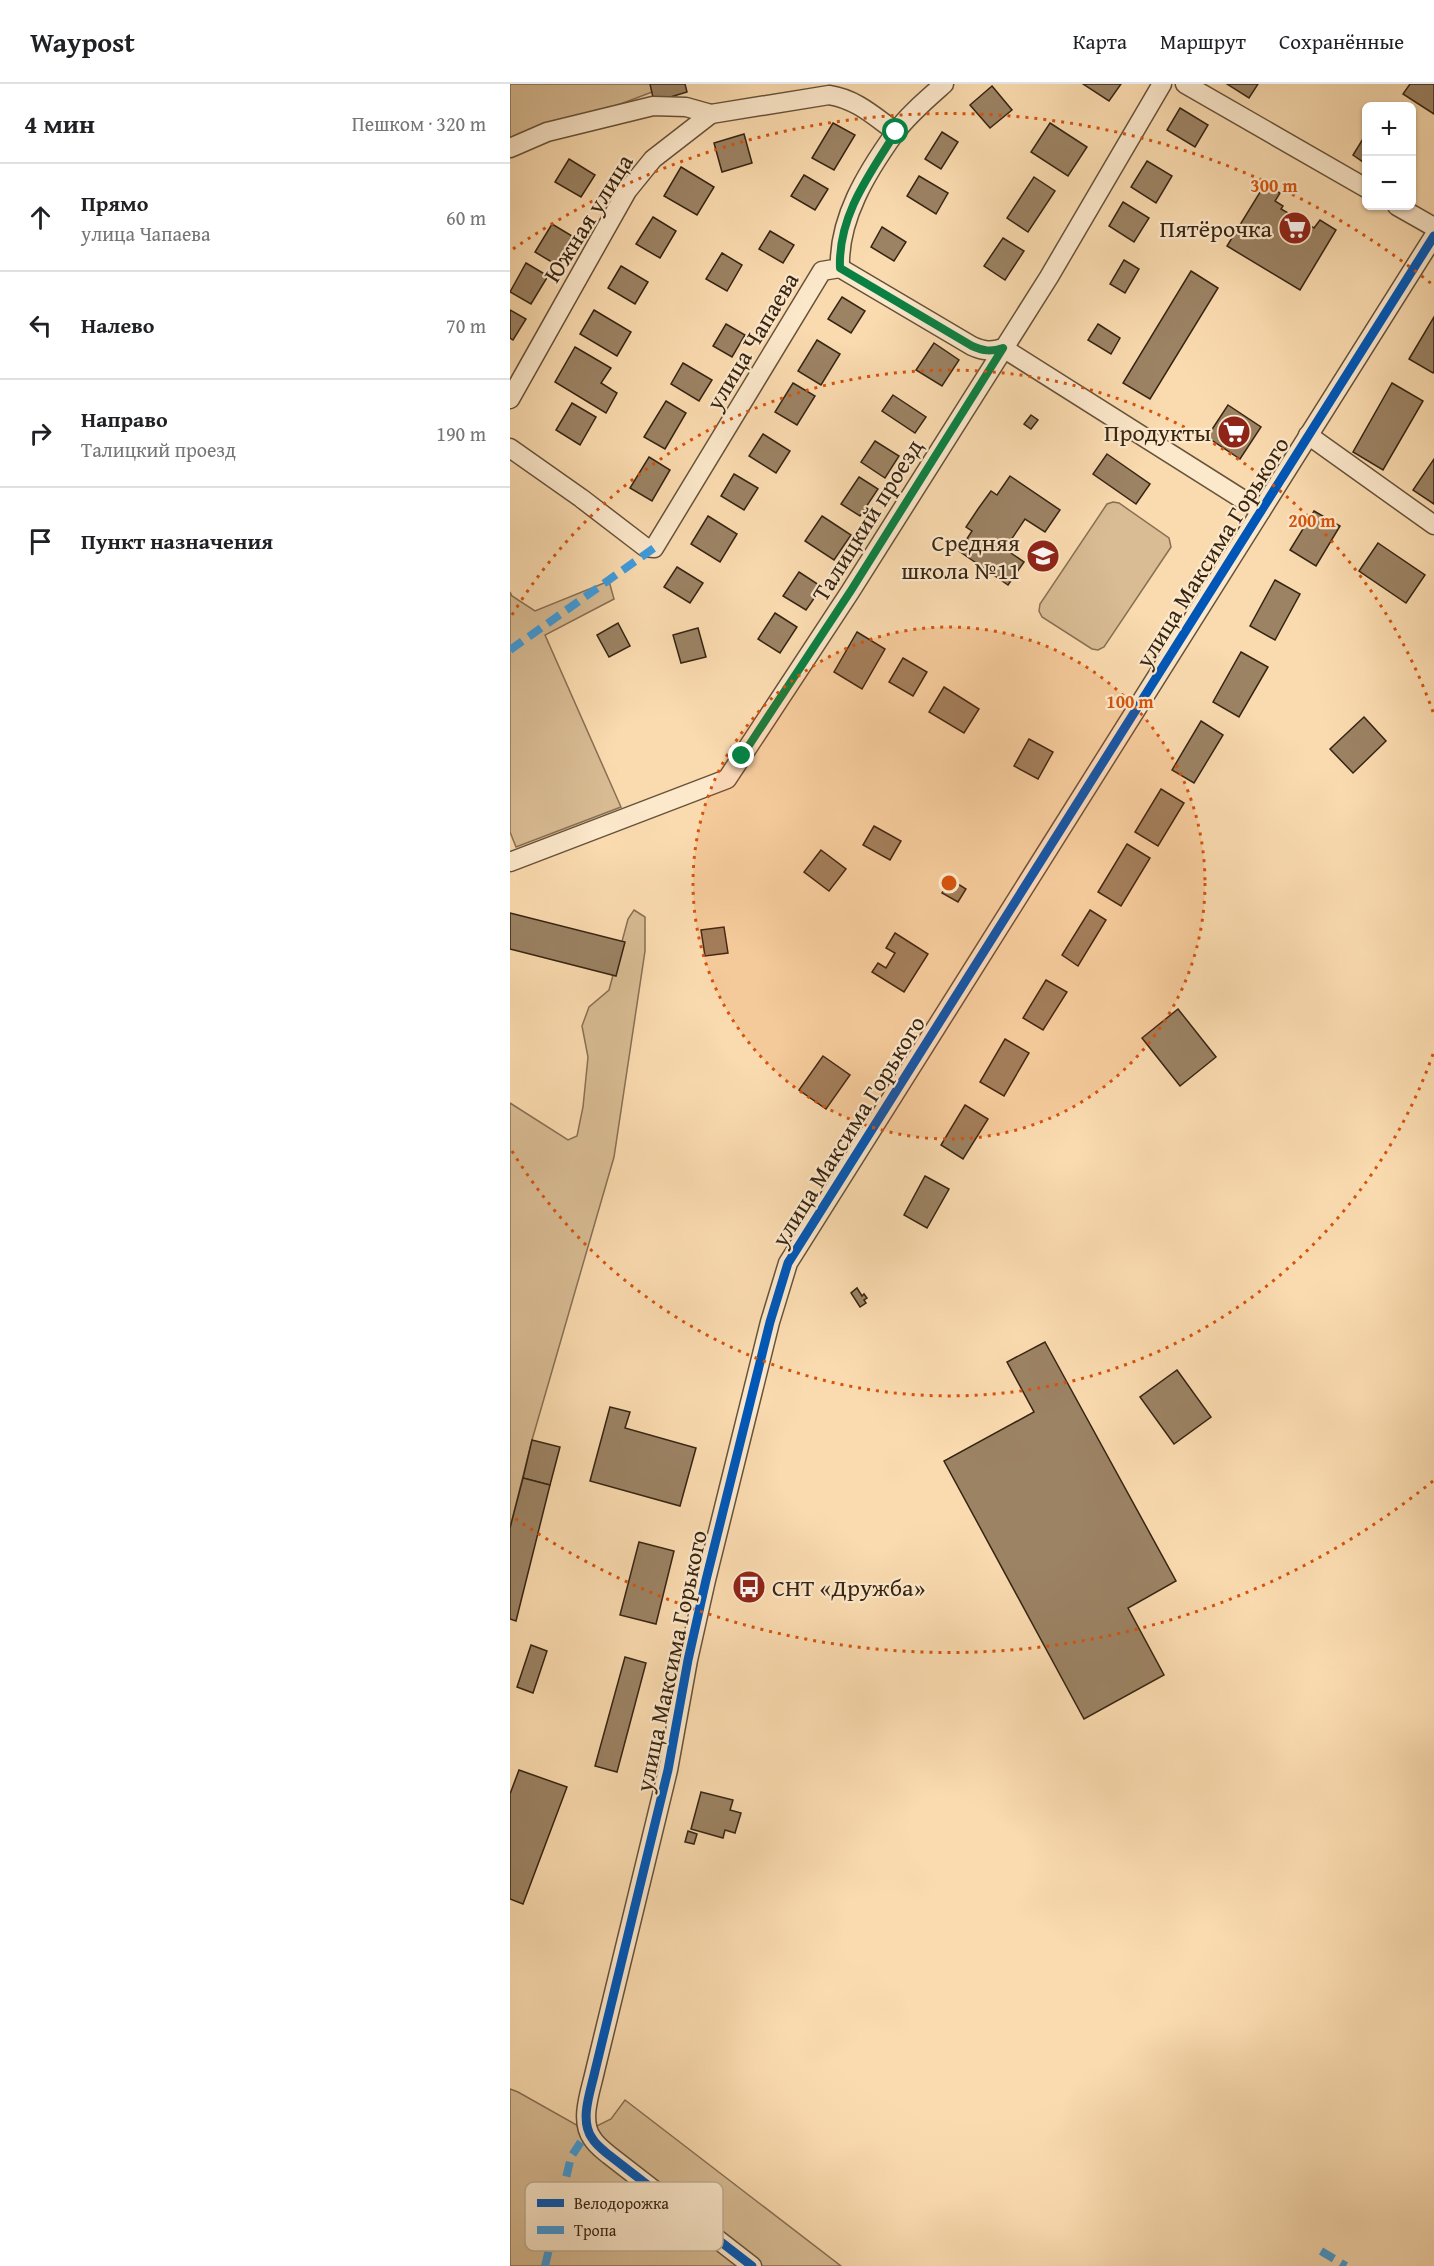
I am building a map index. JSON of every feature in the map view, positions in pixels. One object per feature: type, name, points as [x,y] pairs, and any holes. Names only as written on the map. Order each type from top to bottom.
[{"type":"street","points":[[944,84],[896,132],[855,197],[840,248],[840,268],[972,346],[993,352],[1003,348],[1261,511]]},
{"type":"street","name":"Талицкий проезд","points":[[510,862],[727,779],[850,592],[1049,277],[1162,84]]},
{"type":"street","points":[[1185,84],[1362,186]]},
{"type":"street","points":[[510,148],[547,132],[653,106],[686,107],[711,114],[829,95],[843,97],[857,103],[896,132]]},
{"type":"street","name":"Южная улица","points":[[510,399],[627,191],[653,159],[711,114]]},
{"type":"street","points":[[1404,210],[1434,227]]},
{"type":"street","name":"улица Максима Горького","points":[[643,2182],[609,2156],[591,2138],[587,2120],[595,2071],[668,1770],[688,1660],[706,1580],[781,1286],[794,1251],[1434,236]]},
{"type":"street","name":"улица Чапаева","points":[[510,448],[645,547],[654,548],[822,271],[840,268]]},
{"type":"street","points":[[1308,435],[1434,525]]},
{"type":"street","name":"улица Максима Горького","points":[[723,2244],[752,2266]]},
{"type":"shaded area","points":[[510,84],[673,84],[510,148]]},
{"type":"shaded area","points":[[1119,503],[1169,538],[1171,547],[1104,647],[1098,650],[1092,649],[1042,617],[1039,611],[1040,604],[1107,504]]},
{"type":"shaded area","points":[[609,581],[614,599],[545,635],[621,807],[516,847],[510,832],[510,592],[512,596],[535,611]]},
{"type":"shaded area","points":[[634,910],[645,917],[645,951],[614,1157],[532,1440],[510,1528],[510,1103],[568,1140],[577,1136],[583,1107],[588,1057],[582,1026],[589,1007],[609,990],[628,919]]},
{"type":"shaded area","points":[[510,2089],[587,2131],[611,2119],[625,2100],[841,2266],[510,2266]]},
{"type":"building","points":[[650,84],[685,84],[687,92],[654,102]]},
{"type":"building","points":[[1083,84],[1121,84],[1109,101]]},
{"type":"building","points":[[1227,84],[1258,84],[1249,98]]},
{"type":"building","points":[[1410,84],[1434,84],[1434,114],[1416,102],[1403,94]]},
{"type":"building","points":[[992,86],[1012,110],[990,128],[970,105]]},
{"type":"building","points":[[1180,108],[1208,125],[1195,147],[1167,130]]},
{"type":"building","points":[[833,123],[855,135],[834,170],[812,158]]},
{"type":"building","points":[[1050,123],[1087,147],[1068,176],[1031,152]]},
{"type":"building","points":[[942,132],[958,142],[941,169],[925,159]]},
{"type":"building","points":[[744,134],[752,163],[722,172],[714,143]]},
{"type":"building","points":[[1362,140],[1362,161],[1353,155]]},
{"type":"building","points":[[569,159],[595,175],[581,197],[555,182]]},
{"type":"building","points":[[1147,161],[1172,176],[1156,203],[1131,187]]},
{"type":"building","points":[[681,167],[714,187],[697,215],[664,196]]},
{"type":"building","points":[[804,175],[828,189],[815,210],[791,196]]},
{"type":"building","points":[[919,176],[948,193],[936,214],[907,196]]},
{"type":"building","points":[[1034,177],[1055,191],[1028,232],[1007,218]]},
{"type":"building","points":[[1265,184],[1280,193],[1275,201],[1283,206],[1281,209],[1314,228],[1320,220],[1336,230],[1300,290],[1227,246]]},
{"type":"building","points":[[1123,202],[1149,218],[1134,242],[1109,226]]},
{"type":"building","points":[[653,217],[676,231],[660,258],[636,244]]},
{"type":"building","points":[[552,224],[572,236],[555,264],[535,252]]},
{"type":"building","points":[[882,227],[906,242],[894,261],[871,247]]},
{"type":"building","points":[[770,231],[794,245],[783,263],[759,249]]},
{"type":"building","points":[[1003,238],[1024,251],[1005,280],[984,266]]},
{"type":"building","points":[[722,253],[742,265],[727,291],[706,279]]},
{"type":"building","points":[[1124,260],[1139,269],[1125,293],[1110,284]]},
{"type":"building","points":[[526,263],[548,276],[531,304],[510,292]]},
{"type":"building","points":[[621,266],[648,282],[635,304],[608,288]]},
{"type":"building","points":[[1191,271],[1218,288],[1150,399],[1123,383]]},
{"type":"building","points":[[842,297],[865,311],[851,333],[828,319]]},
{"type":"building","points":[[510,310],[526,319],[513,340],[510,338]]},
{"type":"building","points":[[594,310],[631,332],[617,356],[580,334]]},
{"type":"building","points":[[1434,317],[1434,371],[1433,373],[1409,359]]},
{"type":"building","points":[[726,324],[745,335],[732,357],[713,346]]},
{"type":"building","points":[[1098,324],[1120,338],[1111,354],[1088,340]]},
{"type":"building","points":[[817,340],[840,354],[821,385],[798,371]]},
{"type":"building","points":[[934,343],[959,360],[942,386],[916,370]]},
{"type":"building","points":[[575,347],[611,368],[601,383],[617,393],[606,413],[555,382]]},
{"type":"building","points":[[683,363],[712,380],[699,401],[671,384]]},
{"type":"building","points":[[793,383],[815,396],[797,425],[775,412]]},
{"type":"building","points":[[1392,383],[1423,401],[1383,470],[1353,452]]},
{"type":"building","points":[[893,395],[926,417],[915,433],[882,411]]},
{"type":"building","points":[[666,401],[686,413],[665,449],[644,437]]},
{"type":"building","points":[[572,403],[596,417],[580,445],[556,430]]},
{"type":"building","name":"Продукты","points":[[1228,405],[1261,427],[1240,459],[1207,437]]},
{"type":"building","points":[[1031,415],[1038,420],[1031,429],[1024,424]]},
{"type":"building","points":[[763,434],[790,451],[776,473],[749,456]]},
{"type":"building","points":[[875,441],[899,456],[885,478],[861,462]]},
{"type":"building","points":[[1107,454],[1150,484],[1136,504],[1093,474]]},
{"type":"building","points":[[649,457],[670,470],[652,501],[630,488]]},
{"type":"building","points":[[1434,459],[1434,504],[1413,490]]},
{"type":"building","points":[[734,474],[758,488],[744,510],[721,496]]},
{"type":"building","points":[[1010,476],[1060,510],[1045,532],[1025,519],[1005,549],[1024,562],[1008,585],[959,551],[972,531],[966,527],[978,509],[991,491],[997,495]]},
{"type":"building","points":[[859,477],[878,489],[860,516],[841,504]]},
{"type":"building","points":[[1314,511],[1340,526],[1316,566],[1290,550]]},
{"type":"building","points":[[708,516],[737,534],[720,562],[691,544]]},
{"type":"building","points":[[822,516],[851,535],[834,560],[805,541]]},
{"type":"building","points":[[1378,543],[1425,575],[1406,603],[1359,571]]},
{"type":"building","points":[[677,567],[703,583],[690,603],[664,587]]},
{"type":"building","points":[[799,572],[822,587],[806,610],[783,596]]},
{"type":"building","points":[[1275,580],[1300,594],[1275,640],[1250,626]]},
{"type":"building","points":[[775,613],[797,627],[780,653],[758,639]]},
{"type":"building","points":[[618,623],[630,646],[609,657],[597,635]]},
{"type":"building","points":[[698,628],[706,657],[681,663],[673,635]]},
{"type":"building","points":[[857,632],[885,649],[862,689],[834,672]]},
{"type":"building","points":[[1241,652],[1268,667],[1239,717],[1213,702]]},
{"type":"building","points":[[903,658],[927,672],[913,696],[889,682]]},
{"type":"building","points":[[944,687],[979,709],[964,733],[929,712]]},
{"type":"building","points":[[1364,717],[1386,741],[1353,773],[1330,749]]},
{"type":"building","points":[[1201,721],[1223,735],[1194,783],[1172,770]]},
{"type":"building","points":[[1029,739],[1053,752],[1038,779],[1014,766]]},
{"type":"building","points":[[1161,789],[1184,803],[1158,846],[1135,832]]},
{"type":"building","points":[[874,826],[901,841],[890,860],[863,845]]},
{"type":"building","points":[[1127,844],[1150,858],[1121,906],[1098,892]]},
{"type":"building","points":[[821,850],[846,869],[829,891],[804,872]]},
{"type":"building","points":[[950,879],[966,889],[958,902],[942,893]]},
{"type":"building","points":[[1090,910],[1106,920],[1078,966],[1062,955]]},
{"type":"building","points":[[510,913],[625,942],[616,976],[510,949]]},
{"type":"building","points":[[724,927],[728,953],[705,956],[701,930]]},
{"type":"building","points":[[895,933],[928,954],[904,992],[872,972],[878,963],[886,968],[895,953],[886,948]]},
{"type":"building","points":[[1046,980],[1067,992],[1043,1030],[1023,1018]]},
{"type":"building","points":[[1178,1009],[1216,1057],[1180,1086],[1142,1038]]},
{"type":"building","points":[[1005,1039],[1029,1053],[1004,1096],[980,1082]]},
{"type":"building","points":[[823,1056],[850,1075],[826,1109],[799,1090]]},
{"type":"building","points":[[965,1105],[988,1119],[963,1159],[941,1145]]},
{"type":"building","points":[[925,1176],[949,1189],[927,1228],[904,1215]]},
{"type":"building","points":[[857,1288],[862,1296],[864,1294],[867,1298],[864,1300],[866,1303],[860,1307],[851,1293]]},
{"type":"building","points":[[1045,1342],[1176,1581],[1128,1608],[1164,1675],[1084,1719],[944,1461],[1034,1412],[1007,1362]]},
{"type":"building","points":[[1177,1370],[1211,1417],[1174,1444],[1140,1397]]},
{"type":"building","points":[[610,1407],[630,1412],[625,1428],[696,1448],[680,1506],[590,1481]]},
{"type":"building","points":[[532,1440],[560,1447],[550,1485],[523,1478]]},
{"type":"building","points":[[523,1478],[550,1485],[516,1621],[510,1619],[510,1528]]},
{"type":"building","points":[[639,1542],[674,1551],[656,1624],[620,1615]]},
{"type":"building","points":[[531,1645],[547,1651],[533,1693],[517,1687]]},
{"type":"building","points":[[625,1657],[646,1663],[617,1772],[595,1766]]},
{"type":"building","points":[[519,1770],[567,1787],[523,1904],[510,1899],[510,1794]]},
{"type":"building","points":[[701,1792],[733,1800],[730,1810],[741,1813],[735,1833],[725,1830],[723,1838],[691,1829]]},
{"type":"building","points":[[688,1831],[697,1834],[694,1844],[685,1842]]},
{"type":"marked path","points":[[510,650],[654,548]]},
{"type":"marked path","points":[[565,2182],[571,2157],[588,2131]]},
{"type":"marked path","points":[[545,2266],[549,2251]]},
{"type":"marked path","points":[[1321,2251],[1346,2266]]},
{"type":"cycle path","points":[[645,2182],[594,2141],[588,2131],[586,2114],[668,1770],[688,1660],[706,1580],[770,1322],[788,1263],[1434,236]]},
{"type":"cycle path","points":[[723,2243],[752,2266]]},
{"type":"place","name":"Пятёрочка","points":[[1295,228]]},
{"type":"place","name":"Продукты","points":[[1234,432]]},
{"type":"place","name":"Средняя школа №11","points":[[1043,556]]},
{"type":"place","name":"СНТ «Дружба»","points":[[749,1587]]},
{"type":"route","points":[[742,756],[850,592],[1003,348],[993,352],[972,346],[840,268],[840,248],[855,197],[896,132]]}]
